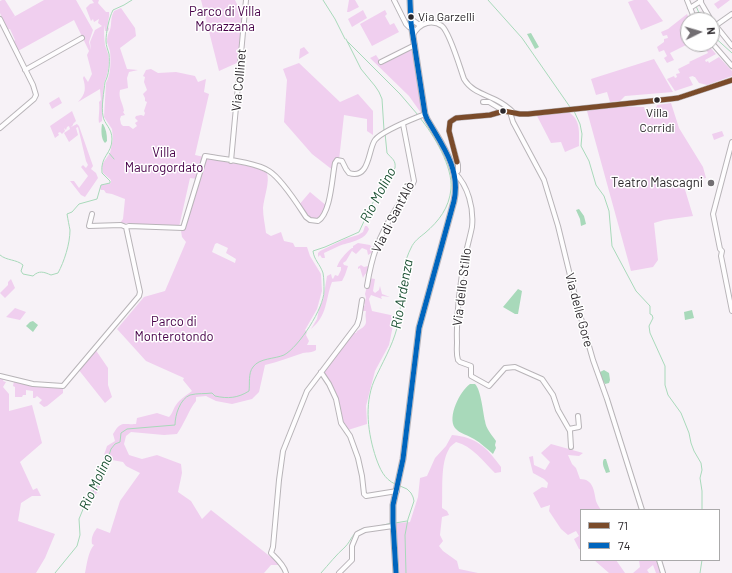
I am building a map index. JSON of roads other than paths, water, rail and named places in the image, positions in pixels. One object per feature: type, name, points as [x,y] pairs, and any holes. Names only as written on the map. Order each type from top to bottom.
[{"type":"main road","points":[[396,573],[393,505],[400,481],[404,459],[419,328],[454,199],[456,185],[455,173],[445,151],[427,119],[421,116],[413,35],[414,27],[411,19],[410,0]]},
{"type":"street","name":"Via Collinet","points":[[231,161],[246,0]]},
{"type":"street","points":[[394,0],[409,27],[435,23],[440,25],[446,31],[464,79],[469,86],[475,91],[499,102],[512,113]]},
{"type":"street","points":[[687,0],[692,12]]},
{"type":"street","points":[[690,8],[700,1],[707,12]]},
{"type":"street","points":[[720,22],[732,14]]},
{"type":"street","points":[[0,19],[26,70],[36,95],[0,128]]},
{"type":"street","points":[[411,19],[421,24]]},
{"type":"street","points":[[720,32],[732,46]]},
{"type":"street","points":[[26,70],[82,38]]},
{"type":"street","points":[[382,62],[415,45]]},
{"type":"street","points":[[720,52],[732,66]]},
{"type":"street","points":[[455,173],[458,171],[458,168],[449,131],[449,124],[456,118],[490,115],[504,112],[528,114],[676,98],[732,80]]},
{"type":"street","points":[[483,102],[485,101],[492,104],[504,112]]},
{"type":"street","name":"Via delle Gore","points":[[512,113],[514,122],[544,180],[558,226],[577,304],[593,360],[642,509]]},
{"type":"street","points":[[92,214],[89,226],[121,225],[126,227],[183,228],[205,156],[256,166],[269,171],[282,184],[306,218],[318,221],[324,216],[327,209],[335,163],[337,160],[342,161],[349,173],[358,173],[363,170],[368,162],[374,142],[388,131],[421,116]]},
{"type":"street","name":"Via di Sant'Alò","points":[[367,286],[373,253],[377,242],[414,181],[403,124]]},
{"type":"street","points":[[732,142],[713,214],[720,249],[722,251],[721,256],[732,311]]},
{"type":"street","name":"Via dello Stillo","points":[[455,173],[462,183],[469,198],[472,217],[472,227],[466,250],[459,299],[456,331],[457,357],[460,362],[471,366],[471,376],[489,386],[505,368],[515,367],[542,379],[553,395],[558,410],[569,429]]},
{"type":"street","points":[[0,376],[33,384],[63,386],[139,296],[140,292],[126,227]]},
{"type":"street","points":[[286,573],[278,559],[271,553],[281,457],[306,394],[352,332],[359,319],[362,300]]},
{"type":"street","points":[[321,372],[336,398],[341,423],[350,436],[358,458],[364,494],[366,496],[397,490]]},
{"type":"street","points":[[571,447],[569,429],[579,427],[578,416]]},
{"type":"street","points":[[339,573],[352,560],[352,546],[357,534],[365,530],[393,526]]},
{"type":"street","points":[[659,561],[663,573]]},
{"type":"waterway","points":[[0,255],[23,265],[21,271],[23,274],[33,276],[39,272],[44,272],[51,275],[58,273],[69,241],[70,230],[67,214],[72,212],[79,204],[97,199],[101,185],[110,183],[110,181],[102,173],[104,159],[110,148],[112,139],[111,132],[102,113],[105,82],[109,65],[109,54],[106,43],[107,33],[113,10],[132,0]]},
{"type":"waterway","name":"Rio Ardenza","points":[[323,0],[345,39]]},
{"type":"waterway","points":[[488,0],[522,38],[570,107]]},
{"type":"waterway","points":[[696,6],[699,12]]},
{"type":"waterway","name":"Rio Molino","points":[[346,39],[361,69],[375,86],[382,99],[384,130]]},
{"type":"waterway","name":"Rio Ardenza","points":[[347,41],[400,94],[418,115]]},
{"type":"waterway","points":[[720,42],[732,53]]},
{"type":"waterway","points":[[574,111],[580,124],[582,134],[581,146],[589,161],[596,185],[604,196],[609,211],[612,246],[636,291],[650,306],[650,314],[653,318],[649,326],[650,333],[665,366],[665,385],[668,395],[681,413],[694,451],[701,463],[702,470],[700,478],[702,509]]},
{"type":"waterway","name":"Rio Ardenza","points":[[395,484],[385,476],[376,458],[369,429],[369,400],[374,381],[390,348],[397,328],[404,267],[407,258],[417,239],[435,224],[446,208],[451,189],[451,180],[446,161],[431,133],[420,118]]},
{"type":"waterway","name":"Rio Molino","points":[[55,573],[77,546],[80,535],[79,519],[86,502],[104,471],[111,449],[115,444],[120,442],[121,433],[127,429],[175,425],[179,408],[183,400],[190,395],[212,393],[215,396],[229,398],[249,391],[250,372],[256,364],[263,360],[284,355],[297,344],[310,326],[323,298],[323,273],[313,251],[359,232],[372,204],[395,168],[394,161],[387,153],[385,133]]},
{"type":"waterway","points":[[109,153],[114,159]]},
{"type":"waterway","name":"Rio Ardenza","points":[[400,486],[407,489],[411,493],[414,501],[405,535],[406,573]]},
{"type":"waterway","points":[[395,523],[407,521]]},
{"type":"waterway","points":[[379,526],[392,523]]},
{"type":"waterway","points":[[321,573],[354,534],[362,529]]},
{"type":"waterway","points":[[700,573],[702,561]]},
{"type":"place","name":"Via Garzelli","points":[[411,17]]},
{"type":"place","name":"Villa Corridi","points":[[657,100]]},
{"type":"place","name":"Teatro Mascagni","points":[[711,183]]},
{"type":"park label","name":"Parco di Villa Morazzana","points":[[225,20]]},
{"type":"park label","name":"Villa Maurogordato","points":[[164,160]]},
{"type":"park label","name":"Parco di Monterotondo","points":[[174,330]]}]
